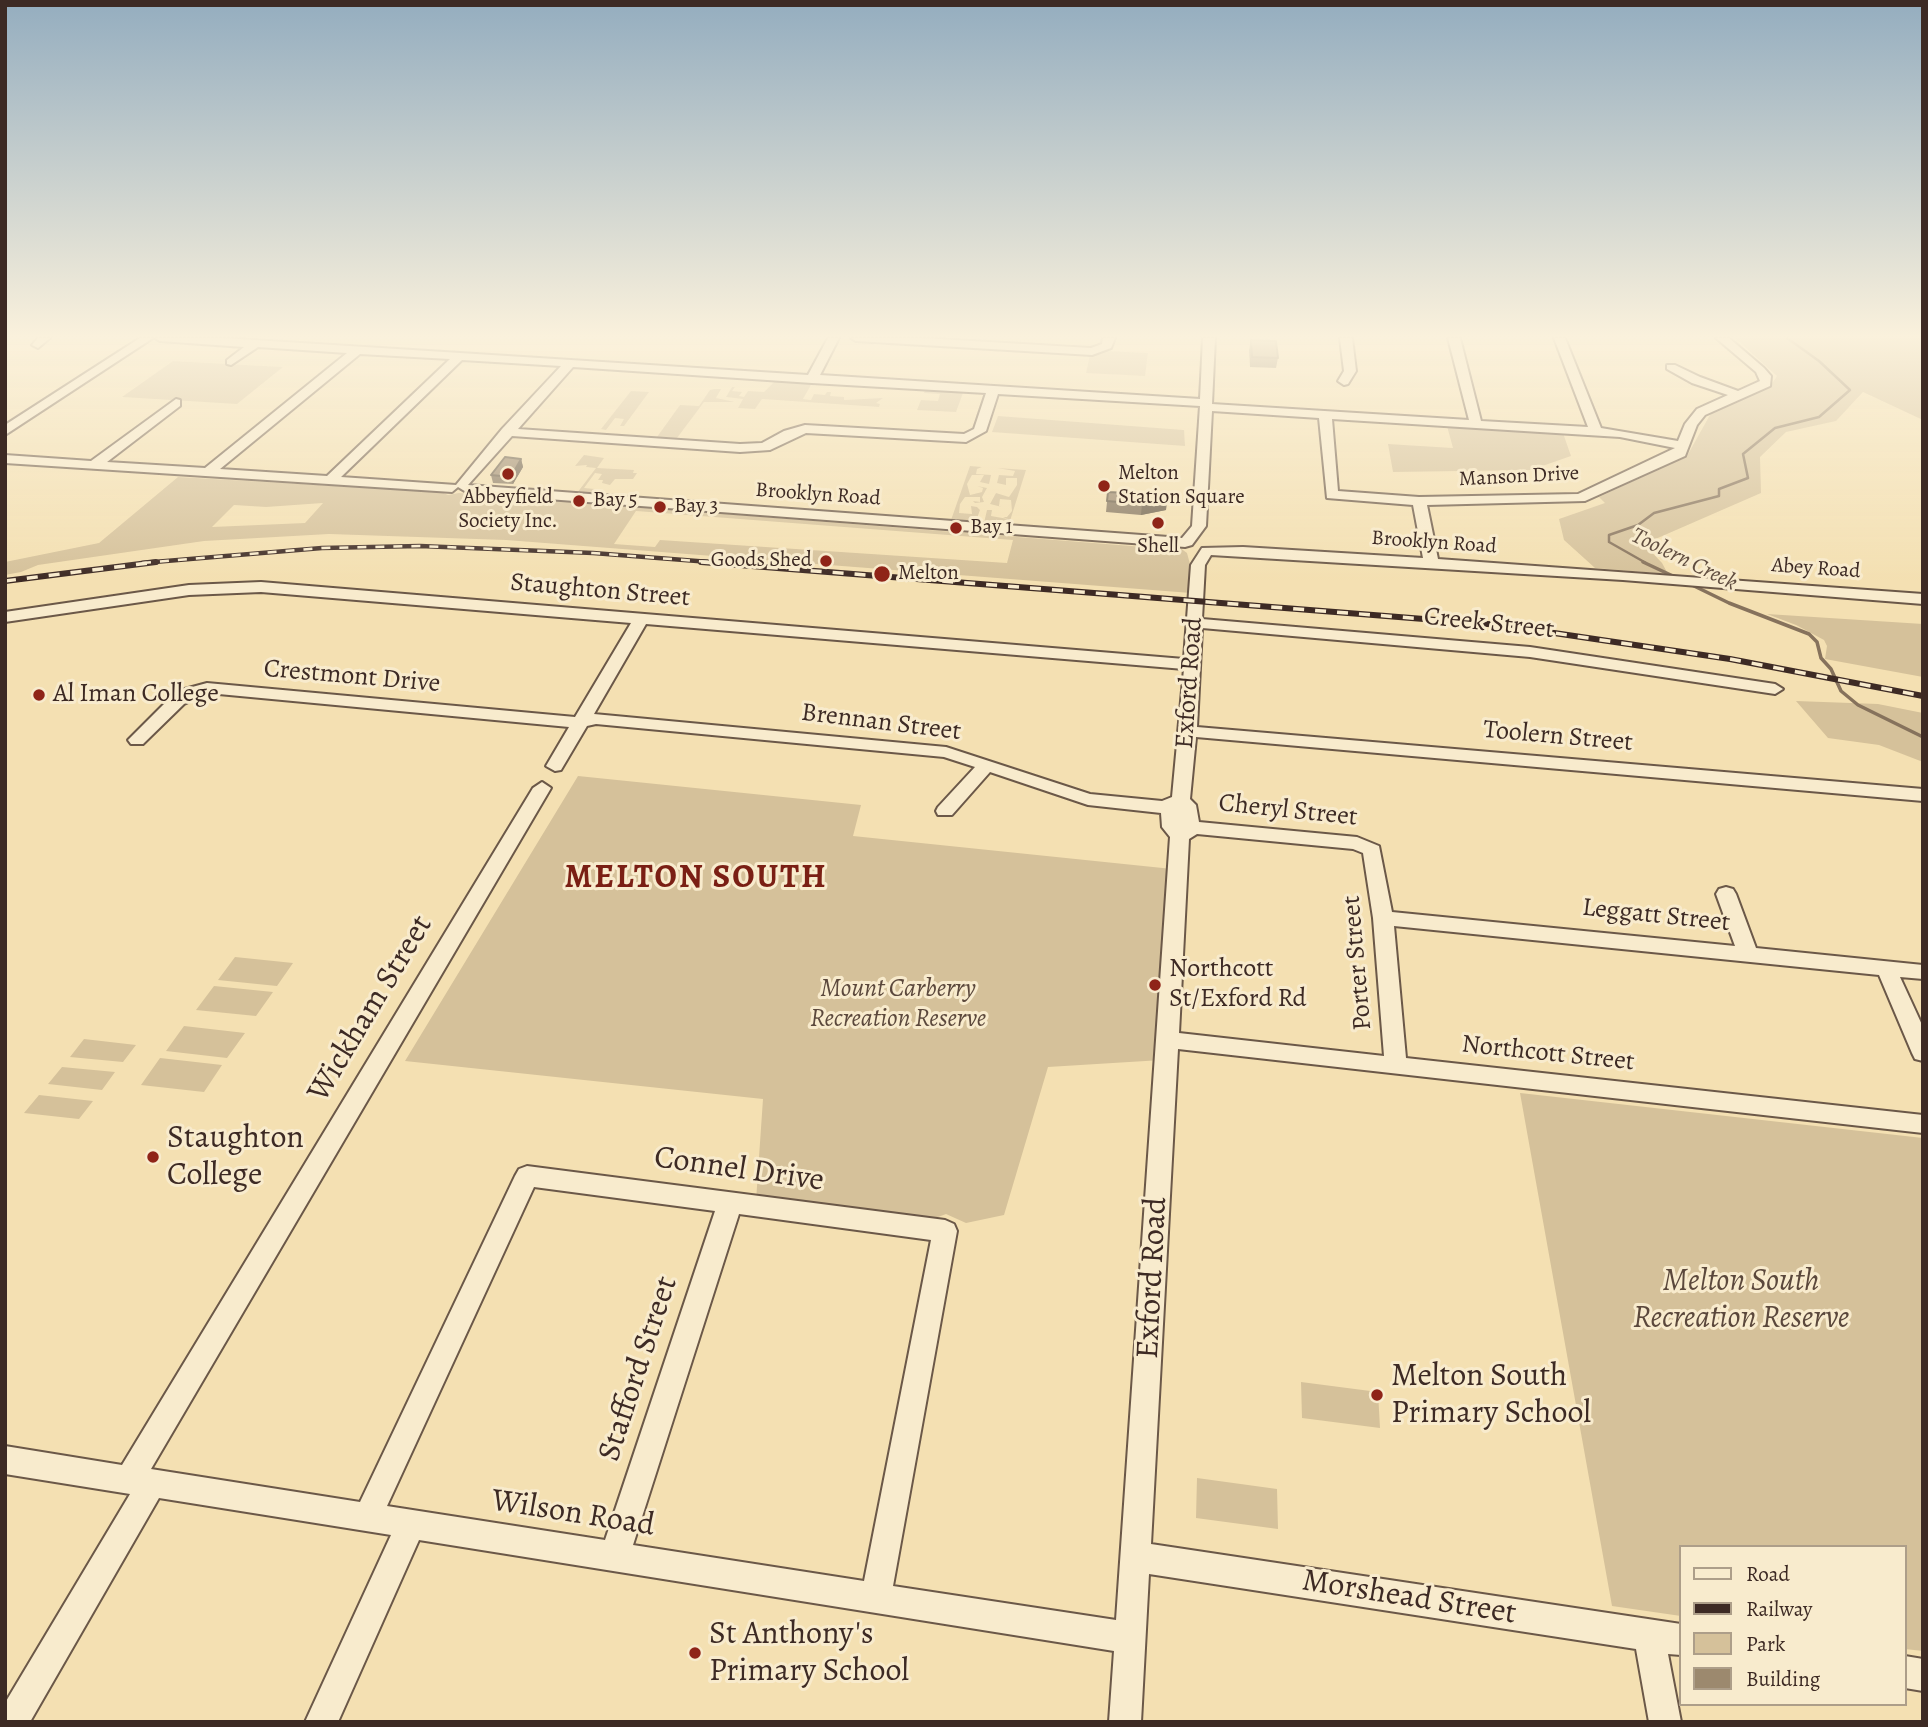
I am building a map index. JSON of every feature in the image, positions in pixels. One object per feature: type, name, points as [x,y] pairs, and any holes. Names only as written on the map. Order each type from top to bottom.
[{"type":"street","points":[[5,431],[24,419]]},
{"type":"street","points":[[94,465],[154,419]]},
{"type":"street","points":[[208,473],[274,419]]},
{"type":"street","points":[[329,481],[394,419]]},
{"type":"street","points":[[461,487],[518,419]]},
{"type":"street","points":[[506,432],[740,448],[765,447],[788,434],[805,429],[966,438],[980,431],[984,419]]},
{"type":"street","points":[[1199,526],[1186,546],[1206,551],[1199,526],[1205,419]]},
{"type":"street","name":"Manson Drive","points":[[1325,419],[1332,495],[1419,502],[1580,498],[1680,453],[1683,446]]},
{"type":"street","points":[[1385,419],[1596,431],[1633,435],[1683,446],[1696,419]]},
{"type":"street","points":[[1475,419],[1476,424]]},
{"type":"street","points":[[1591,419],[1596,431]]},
{"type":"street","name":"Brooklyn Road","points":[[5,459],[329,481],[461,487],[1164,542],[1186,546],[1199,540],[1206,551],[1243,551],[1623,576]]},
{"type":"street","points":[[1419,502],[1431,563]]},
{"type":"street","name":"Exford Road","points":[[1125,1722],[1168,1040],[1185,830],[1172,830],[1188,731],[1195,623],[1206,551]]},
{"type":"street","name":"Abey Road","points":[[1623,576],[1923,598]]},
{"type":"street","name":"Staughton Street","points":[[5,617],[190,590],[239,586],[1193,665]]},
{"type":"street","points":[[555,766],[641,619]]},
{"type":"street","name":"Creek Street","points":[[1195,623],[1492,648],[1607,662],[1776,689]]},
{"type":"street","name":"Crestmont Drive","points":[[137,740],[178,700],[187,694],[207,688],[580,723]]},
{"type":"street","name":"Brennan Street","points":[[580,723],[596,719],[946,752],[1088,799],[1175,804]]},
{"type":"street","name":"Toolern Street","points":[[1188,731],[1923,795]]},
{"type":"street","points":[[945,811],[986,766]]},
{"type":"street","name":"Wickham Street","points":[[12,1722],[141,1481],[542,788]]},
{"type":"street","name":"Cheryl Street","points":[[1185,830],[1357,843],[1369,848],[1374,855]]},
{"type":"street","name":"Porter Street","points":[[1374,855],[1383,918],[1396,1065]]},
{"type":"street","points":[[1726,894],[1748,953]]},
{"type":"street","name":"Leggatt Street","points":[[1383,918],[1923,972]]},
{"type":"street","points":[[1886,968],[1923,1053]]},
{"type":"street","name":"Northcott Street","points":[[1168,1040],[1923,1124]]},
{"type":"street","name":"Connel Drive","points":[[368,1516],[527,1176],[945,1231],[876,1598]]},
{"type":"street","name":"Stafford Street","points":[[615,1556],[730,1203]]},
{"type":"street","name":"Wilson Road","points":[[5,1460],[1129,1638]]},
{"type":"street","points":[[321,1722],[411,1524]]},
{"type":"street","name":"Morshead Street","points":[[1136,1557],[1680,1640]]},
{"type":"street","points":[[1648,1635],[1665,1722]]},
{"type":"green space","points":[[609,419],[615,419],[606,430],[601,429]]},
{"type":"green space","points":[[620,419],[629,419],[624,426],[620,426],[624,419]]},
{"type":"green space","points":[[670,419],[692,419],[677,438],[657,437]]},
{"type":"green space","points":[[997,419],[1032,419],[1184,430],[1185,446],[992,432]]},
{"type":"green space","points":[[1708,419],[1838,419],[1786,432],[1760,457],[1761,493],[1644,544],[1662,563],[1668,574],[1595,568],[1564,540],[1559,519],[1605,503],[1599,497],[1687,456]]},
{"type":"green space","points":[[1447,426],[1563,433],[1571,456],[1531,470],[1393,472],[1388,444],[1453,448]]},
{"type":"green space","points":[[584,455],[604,458],[597,468],[634,470],[633,473],[637,473],[633,479],[615,479],[610,485],[598,480],[602,474],[595,473],[584,488],[595,489],[590,494],[577,493],[596,468],[586,467],[587,465],[575,466]]},
{"type":"green space","points":[[970,466],[982,467],[977,469],[976,474],[991,475],[989,484],[980,482],[984,475],[972,475],[967,484],[970,495],[982,492],[983,488],[977,486],[987,488],[982,497],[984,502],[975,503],[973,501],[980,502],[980,497],[965,497],[960,504],[959,513],[972,514],[971,506],[977,507],[980,510],[976,521],[951,520]]},
{"type":"green space","points":[[997,468],[1026,470],[1009,524],[984,523],[987,510],[992,510],[991,516],[1008,519],[1003,517],[1007,517],[1012,511],[1011,500],[1000,499],[999,506],[1002,507],[990,504],[996,493],[1009,497],[1017,485],[1017,478],[1006,478],[1006,485],[997,483],[999,475],[1013,476],[1015,471]]},
{"type":"green space","points":[[178,477],[441,492],[448,495],[459,493],[1157,548],[1179,547],[1187,553],[1190,564],[1191,593],[506,540],[329,534],[204,541],[38,565],[5,575],[5,562],[99,543]],"holes":[[[323,503],[305,523],[212,527],[234,505],[266,507]],[[636,511],[1013,540],[1007,563],[660,540],[655,547],[614,544]]]},
{"type":"green space","points":[[1767,614],[1923,624],[1923,677],[1825,659],[1827,646],[1824,640]]},
{"type":"green space","points":[[1796,701],[1878,704],[1923,713],[1923,762],[1879,745],[1828,738]]},
{"type":"green space","name":"Mount Carberry Recreation Reserve","points":[[578,776],[861,805],[853,836],[1182,870],[1178,1059],[1048,1067],[1004,1215],[966,1223],[946,1214],[925,1222],[756,1201],[763,1099],[405,1061]]},
{"type":"green space","points":[[235,957],[293,963],[277,986],[218,980]]},
{"type":"green space","points":[[214,986],[273,992],[256,1016],[196,1010]]},
{"type":"green space","points":[[184,1026],[245,1033],[227,1058],[166,1051]]},
{"type":"green space","points":[[84,1039],[136,1045],[123,1062],[70,1057]]},
{"type":"green space","points":[[160,1058],[222,1065],[204,1092],[141,1085]]},
{"type":"green space","points":[[62,1067],[115,1072],[102,1090],[48,1084]]},
{"type":"green space","name":"Melton South Recreation Reserve","points":[[1520,1093],[1923,1138],[1923,1651],[1907,1649],[1907,1545],[1680,1545],[1680,1616],[1612,1606]]},
{"type":"green space","points":[[39,1095],[93,1101],[79,1119],[24,1113]]},
{"type":"green space","points":[[1301,1382],[1378,1392],[1380,1428],[1302,1418]]},
{"type":"green space","points":[[1197,1478],[1277,1489],[1278,1529],[1196,1518]]},
{"type":"building","points":[[505,457],[521,459],[511,477],[491,475]]},
{"type":"building","points":[[1108,492],[1167,495],[1167,499],[1142,504],[1107,501]]},
{"type":"waterway","name":"Toolern Creek","points":[[1646,563],[1609,542],[1609,535],[1638,525],[1654,513],[1719,496],[1719,489],[1748,478],[1743,454],[1775,428],[1813,419]]},
{"type":"waterway","name":"Toolern Creek","points":[[1643,562],[1675,577]]},
{"type":"waterway","name":"Toolern Creek","points":[[1690,584],[1729,603],[1809,634],[1817,642],[1821,658],[1831,669],[1841,691],[1858,705],[1923,737]]},
{"type":"railway","points":[[142,563],[322,548],[420,546],[593,553],[723,563]]},
{"type":"railway","points":[[5,581],[156,562]]},
{"type":"railway","points":[[701,562],[1500,625],[1730,659],[1923,696]]},
{"type":"place","name":"Abbeyfield Society Inc.","points":[[508,474]]},
{"type":"place","name":"Melton Station Square","points":[[1104,486]]},
{"type":"place","name":"Bay 5","points":[[579,501]]},
{"type":"place","name":"Bay 3","points":[[660,507]]},
{"type":"place","name":"Shell","points":[[1158,523]]},
{"type":"place","name":"Bay 1","points":[[956,528]]},
{"type":"place","name":"Goods Shed","points":[[826,561]]},
{"type":"place","name":"Melton","points":[[882,574]]},
{"type":"place","name":"Al Iman College","points":[[39,695]]},
{"type":"place","name":"Northcott St/Exford Rd","points":[[1155,985]]},
{"type":"place","name":"Staughton College","points":[[153,1157]]},
{"type":"place","name":"Melton South Primary School","points":[[1377,1395]]},
{"type":"place","name":"St Anthony's Primary School","points":[[695,1653]]},
{"type":"district","name":"MELTON SOUTH","points":[[696,879]]}]
